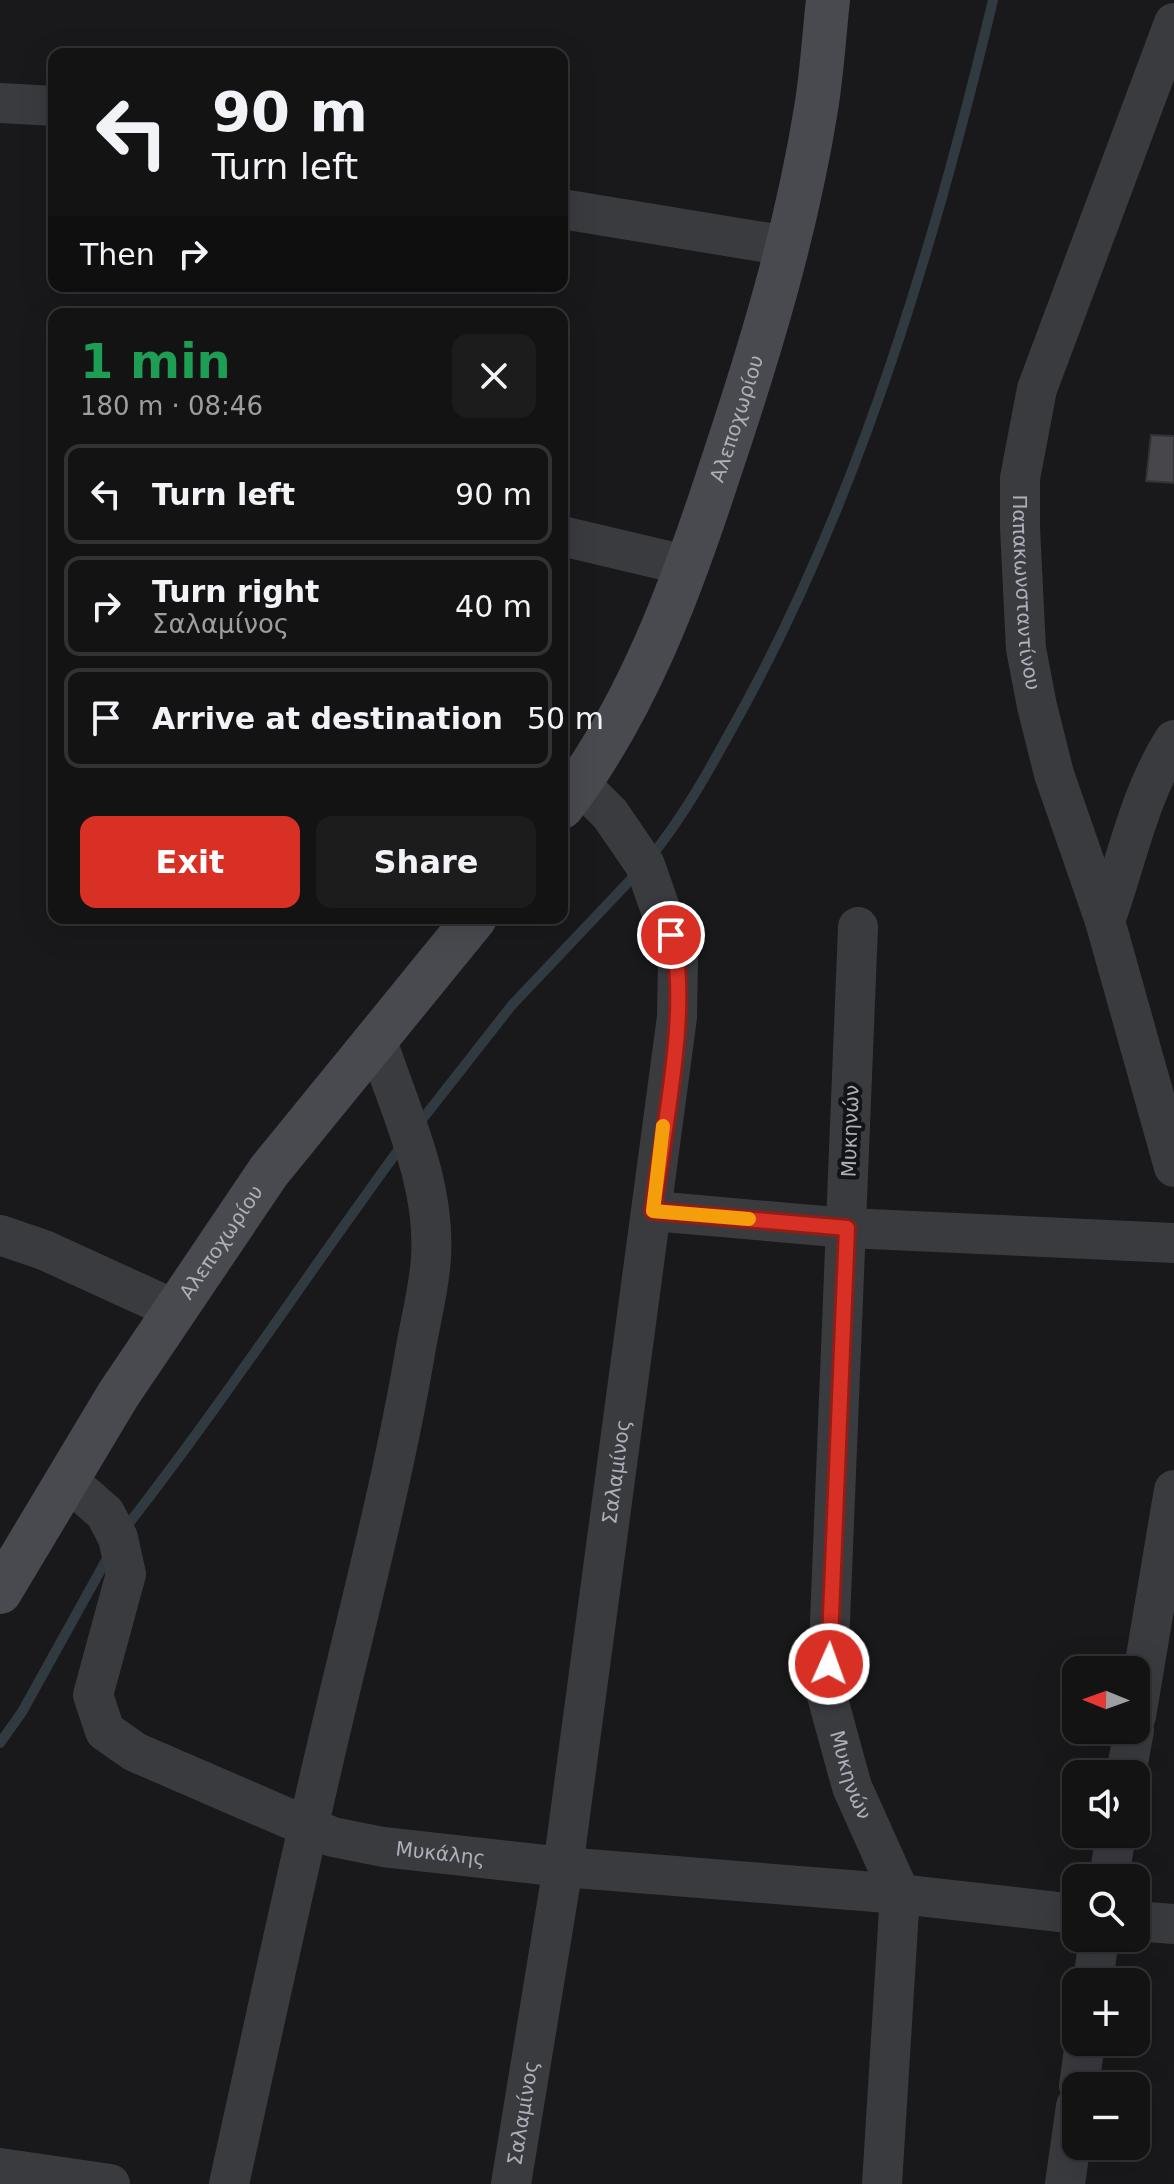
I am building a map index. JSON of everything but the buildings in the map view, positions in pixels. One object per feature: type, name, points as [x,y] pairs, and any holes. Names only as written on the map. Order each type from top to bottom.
[{"type":"main road","name":"Αλεποχωρίου","points":[[571,796],[617,722],[689,566],[746,392],[787,246],[816,108],[828,0]]},
{"type":"main road","name":"Αλεποχωρίου","points":[[0,1592],[173,1309],[269,1171],[470,924]]},
{"type":"street","name":"Παπακωνσταντίνου","points":[[1174,23],[1037,389],[1020,478],[1020,585],[1026,649],[1037,706],[1054,774],[1105,921],[1174,1167]]},
{"type":"street","points":[[0,103],[48,106]]},
{"type":"street","points":[[568,210],[787,246]]},
{"type":"street","points":[[568,537],[689,566]]},
{"type":"street","points":[[1105,921],[1123,872],[1136,819],[1174,740]]},
{"type":"street","name":"Σαλαμίνος","points":[[511,2184],[563,1867],[677,1017],[678,960],[645,865],[610,814],[571,796]]},
{"type":"street","name":"Μυκηνών","points":[[858,927],[827,1696],[852,1787],[900,1894],[882,2184]]},
{"type":"street","points":[[229,2184],[306,1826],[374,1553],[407,1396],[431,1258],[428,1199],[412,1132],[393,1092],[376,1037]]},
{"type":"street","points":[[653,1211],[847,1228],[1174,1243]]},
{"type":"street","points":[[0,1235],[44,1250],[173,1309]]},
{"type":"street","name":"Μυκάλης","points":[[64,1484],[82,1493],[105,1513],[118,1538],[126,1574],[93,1695],[105,1731],[135,1752],[306,1826],[333,1837],[383,1847],[563,1867],[900,1894],[1062,1912]]},
{"type":"street","points":[[1146,1656],[1174,1490]]},
{"type":"street","points":[[1150,1922],[1174,1924]]},
{"type":"street","points":[[1065,2184],[1068,2160]]},
{"type":"street","points":[[0,2168],[110,2184]]},
{"type":"waterway","points":[[650,858],[690,802],[746,703],[788,621],[826,536],[892,360],[921,270],[993,0]]},
{"type":"waterway","points":[[417,1126],[512,1005],[637,873]]},
{"type":"waterway","points":[[123,1531],[195,1436],[402,1145]]},
{"type":"waterway","points":[[0,1743],[22,1712],[109,1555]]},
{"type":"slow traffic","points":[[663,1126],[653,1211],[749,1219]]},
{"type":"route","points":[[671,935],[678,960],[677,1017],[653,1211],[847,1228],[829,1664]]}]
